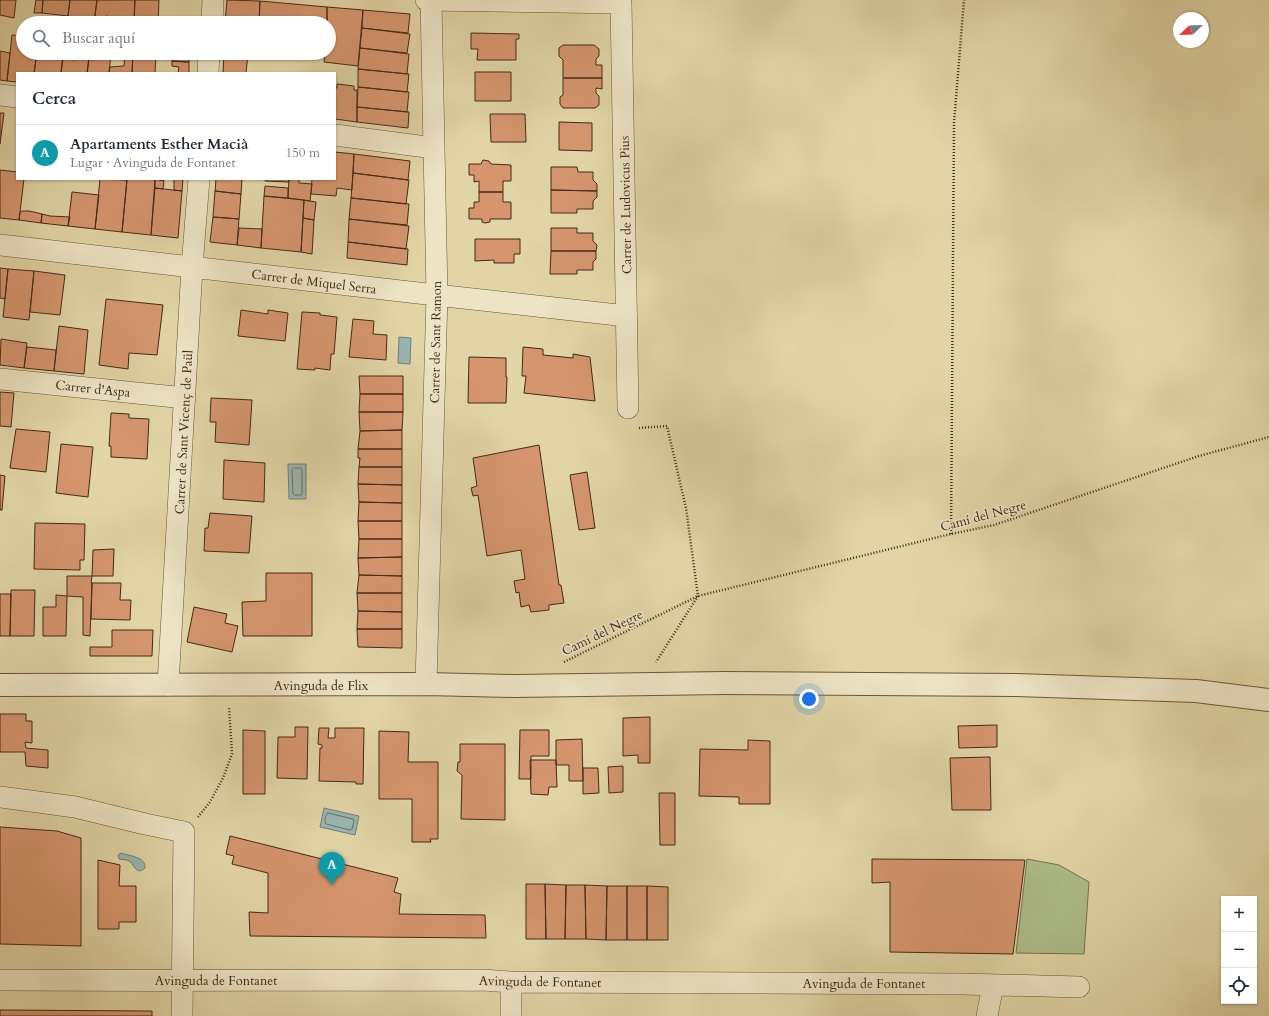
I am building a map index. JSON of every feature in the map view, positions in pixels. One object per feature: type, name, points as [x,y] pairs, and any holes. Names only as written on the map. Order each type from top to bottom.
[{"type":"street","points":[[213,16],[214,0]]},
{"type":"street","points":[[426,0],[495,1]]},
{"type":"street","name":"Carrer de Sant Ramon","points":[[426,684],[437,295],[431,0]]},
{"type":"street","name":"Carrer de Ludovicus Pius","points":[[495,1],[621,3],[628,408]]},
{"type":"street","points":[[208,72],[209,60]]},
{"type":"street","points":[[0,95],[16,96]]},
{"type":"street","points":[[336,134],[434,148]]},
{"type":"street","name":"Carrer de Sant Vicenç de Paül","points":[[168,685],[192,267],[199,180]]},
{"type":"street","name":"Carrer de Miquel Serra","points":[[0,245],[627,316]]},
{"type":"street","name":"Carrer d'Aspa","points":[[0,379],[185,398]]},
{"type":"street","name":"Avinguda de Flix","points":[[0,685],[1025,685],[1196,691],[1269,700]]},
{"type":"street","points":[[0,797],[75,807],[184,832],[182,1016]]},
{"type":"street","name":"Avinguda de Fontanet","points":[[0,980],[483,980],[511,982],[724,982],[1079,987]]},
{"type":"street","points":[[511,982],[511,1016]]},
{"type":"street","points":[[987,1016],[993,985]]},
{"type":"path","points":[[951,534],[954,123],[964,0]]},
{"type":"path","points":[[637,428],[667,426],[686,508],[698,596],[642,684]]},
{"type":"path","name":"Camí del Negre","points":[[558,665],[698,596],[951,534],[994,525],[1199,456],[1269,437]]},
{"type":"path","points":[[184,832],[210,802],[223,778],[232,754],[227,685]]},
{"type":"green space","points":[[1027,859],[1059,865],[1089,882],[1084,954],[1016,953]]},
{"type":"water","points":[[399,337],[411,338],[410,364],[398,363]]},
{"type":"water","points":[[288,464],[306,464],[306,499],[289,499]]},
{"type":"water","points":[[324,808],[359,816],[355,835],[320,827]]},
{"type":"water","points":[[121,853],[140,859],[145,864],[145,868],[140,871],[136,869],[129,861],[119,859],[118,855]]},
{"type":"building","points":[[0,0],[16,0],[14,18],[0,15]]},
{"type":"building","points":[[36,0],[43,0],[42,13],[34,13]]},
{"type":"building","points":[[43,0],[70,0],[68,16],[42,13]]},
{"type":"building","points":[[70,0],[97,0],[95,16],[68,16]]},
{"type":"building","points":[[97,0],[135,0],[134,16],[95,16]]},
{"type":"building","points":[[135,0],[159,0],[158,16],[134,16]]},
{"type":"building","points":[[227,0],[260,1],[259,16],[226,16]]},
{"type":"building","points":[[260,1],[327,7],[327,16],[259,16]]},
{"type":"building","points":[[327,7],[363,10],[358,66],[324,62],[324,60],[336,60],[336,16],[327,16]]},
{"type":"building","points":[[363,10],[410,14],[408,33],[362,28]]},
{"type":"building","points":[[362,28],[410,34],[407,53],[360,48]]},
{"type":"building","points":[[471,33],[519,34],[519,39],[516,39],[516,60],[477,60],[478,49],[471,49]]},
{"type":"building","points":[[12,35],[16,35],[16,60],[36,60],[34,72],[16,72],[16,82],[7,81]]},
{"type":"building","points":[[563,45],[594,45],[599,49],[599,56],[596,59],[596,65],[602,65],[602,78],[563,78],[563,60],[559,56],[559,48]]},
{"type":"building","points":[[360,48],[409,54],[407,74],[358,69]]},
{"type":"building","points":[[0,51],[10,53],[7,81],[0,80]]},
{"type":"building","points":[[36,60],[62,60],[61,72],[34,72]]},
{"type":"building","points":[[63,60],[89,60],[87,72],[61,72]]},
{"type":"building","points":[[89,60],[110,60],[109,72],[87,72]]},
{"type":"building","points":[[124,60],[133,60],[132,72],[109,72],[110,67],[124,66]]},
{"type":"building","points":[[133,60],[156,60],[155,72],[132,72]]},
{"type":"building","points":[[172,60],[189,60],[189,62]]},
{"type":"building","points":[[224,60],[247,60],[246,72],[223,72]]},
{"type":"building","points":[[172,61],[189,62],[189,72],[178,72],[179,67],[172,66]]},
{"type":"building","points":[[358,69],[409,74],[407,92],[358,87]]},
{"type":"building","points":[[475,72],[511,72],[511,101],[475,101]]},
{"type":"building","points":[[563,78],[602,78],[602,89],[596,88],[596,93],[599,96],[599,105],[595,108],[563,108],[560,104],[560,97],[563,95]]},
{"type":"building","points":[[337,84],[354,86],[354,90],[357,90],[357,122],[336,119]]},
{"type":"building","points":[[358,87],[409,92],[407,112],[357,107]]},
{"type":"building","points":[[357,107],[409,112],[408,128],[357,122]]},
{"type":"building","points":[[0,113],[4,113],[0,144]]},
{"type":"building","points":[[490,114],[525,114],[526,142],[491,142]]},
{"type":"building","points":[[559,122],[592,123],[592,151],[559,150]]},
{"type":"building","points":[[336,152],[354,154],[352,190],[337,188],[336,196],[311,194],[312,180],[336,180]]},
{"type":"building","points":[[354,154],[410,161],[408,180],[353,173]]},
{"type":"building","points":[[483,160],[489,161],[491,164],[511,165],[511,181],[503,181],[503,192],[479,192],[479,181],[474,182],[474,175],[469,175],[469,164],[481,164]]},
{"type":"building","points":[[551,167],[577,167],[578,172],[593,172],[593,180],[597,184],[597,191],[551,190]]},
{"type":"building","points":[[0,170],[16,172],[16,180],[24,180],[19,220],[0,218]]},
{"type":"building","points":[[353,173],[409,180],[406,204],[351,198]]},
{"type":"building","points":[[100,180],[127,180],[122,232],[95,229]]},
{"type":"building","points":[[127,180],[155,180],[151,235],[122,232]]},
{"type":"building","points":[[155,180],[164,181],[163,189],[155,188]]},
{"type":"building","points":[[174,180],[183,180],[182,191],[174,190]]},
{"type":"building","points":[[216,180],[242,180],[241,194],[215,191]]},
{"type":"building","points":[[289,180],[289,182],[265,181]]},
{"type":"building","points":[[289,180],[299,180],[299,183],[312,184],[310,201],[288,198]]},
{"type":"building","points":[[265,186],[288,188],[288,198],[264,196]]},
{"type":"building","points":[[155,188],[182,191],[178,238],[151,235]]},
{"type":"building","points":[[551,190],[597,191],[597,197],[593,201],[593,209],[577,209],[577,213],[551,213]]},
{"type":"building","points":[[215,191],[241,194],[239,219],[213,217]]},
{"type":"building","points":[[72,192],[99,195],[95,229],[68,226]]},
{"type":"building","points":[[479,192],[503,192],[503,202],[511,202],[511,219],[490,219],[490,222],[485,223],[482,222],[482,219],[469,219],[469,208],[474,208],[474,202],[479,202]]},
{"type":"building","points":[[264,196],[304,200],[301,252],[261,248]]},
{"type":"building","points":[[351,198],[409,204],[407,225],[349,219]]},
{"type":"building","points":[[304,200],[316,202],[314,220],[303,218]]},
{"type":"building","points":[[20,212],[42,214],[41,223],[19,220]]},
{"type":"building","points":[[42,214],[70,217],[68,226],[41,223]]},
{"type":"building","points":[[213,217],[239,219],[237,245],[210,242]]},
{"type":"building","points":[[303,218],[314,220],[312,254],[301,252]]},
{"type":"building","points":[[349,219],[409,226],[406,249],[348,242]]},
{"type":"building","points":[[239,228],[262,229],[261,248],[237,245]]},
{"type":"building","points":[[551,228],[577,228],[577,233],[593,233],[593,241],[597,245],[596,251],[551,251]]},
{"type":"building","points":[[475,239],[520,239],[520,254],[514,254],[514,263],[494,263],[494,260],[475,261]]},
{"type":"building","points":[[348,242],[408,249],[407,265],[347,258]]},
{"type":"building","points":[[551,251],[596,251],[596,259],[593,262],[593,270],[577,270],[577,274],[550,274]]},
{"type":"building","points":[[0,268],[8,269],[5,299],[0,298]]},
{"type":"building","points":[[8,269],[34,271],[29,320],[3,317]]},
{"type":"building","points":[[34,271],[65,275],[60,315],[30,312]]},
{"type":"building","points":[[106,299],[163,305],[157,355],[129,353],[128,369],[99,365]]},
{"type":"building","points":[[241,310],[268,314],[268,310],[288,313],[285,341],[238,336]]},
{"type":"building","points":[[302,312],[320,313],[320,315],[337,317],[334,354],[331,354],[330,370],[315,368],[315,370],[297,369]]},
{"type":"building","points":[[353,319],[374,321],[373,334],[387,335],[386,360],[349,357]]},
{"type":"building","points":[[59,326],[88,330],[84,374],[54,371]]},
{"type":"building","points":[[1,339],[27,343],[24,368],[0,365]]},
{"type":"building","points":[[27,347],[56,350],[54,371],[24,368]]},
{"type":"building","points":[[523,347],[543,349],[543,355],[573,358],[573,354],[590,357],[595,401],[524,393],[526,376],[522,376]]},
{"type":"building","points":[[469,357],[506,358],[506,403],[468,403]]},
{"type":"building","points":[[359,376],[403,376],[403,394],[360,394]]},
{"type":"building","points":[[0,392],[14,393],[11,427],[0,426]]},
{"type":"building","points":[[360,394],[403,394],[403,412],[359,412]]},
{"type":"building","points":[[211,398],[252,400],[249,445],[215,442],[216,422],[210,422]]},
{"type":"building","points":[[359,412],[403,412],[402,430],[360,431]]},
{"type":"building","points":[[111,413],[129,414],[129,418],[149,419],[147,459],[111,457],[111,446],[109,446]]},
{"type":"building","points":[[16,429],[50,432],[46,472],[10,468]]},
{"type":"building","points":[[402,430],[402,449],[358,449],[360,431]]},
{"type":"building","points":[[61,444],[93,447],[88,497],[56,493]]},
{"type":"building","points":[[539,445],[559,585],[561,585],[564,603],[549,605],[549,610],[531,612],[529,605],[521,607],[519,592],[516,593],[514,581],[525,579],[521,550],[487,556],[478,495],[473,496],[471,488],[477,486],[473,458]]},
{"type":"building","points":[[358,449],[402,449],[402,467],[359,467],[360,458],[358,458]]},
{"type":"building","points":[[224,460],[265,463],[264,502],[223,499]]},
{"type":"building","points":[[359,467],[402,467],[402,485],[358,484]]},
{"type":"building","points":[[587,472],[595,528],[579,530],[570,475]]},
{"type":"building","points":[[0,475],[5,476],[2,510],[0,510]]},
{"type":"building","points":[[358,484],[402,485],[402,503],[359,502]]},
{"type":"building","points":[[359,502],[402,503],[402,521],[358,521]]},
{"type":"building","points":[[210,513],[252,516],[249,553],[204,551],[205,528],[208,528]]},
{"type":"building","points":[[358,521],[402,521],[402,539],[359,539]]},
{"type":"building","points":[[35,523],[85,524],[84,560],[80,560],[80,570],[34,569]]},
{"type":"building","points":[[359,539],[402,539],[402,557],[358,558]]},
{"type":"building","points":[[114,549],[113,576],[92,576],[93,550]]},
{"type":"building","points":[[402,557],[402,576],[359,575],[358,558]]},
{"type":"building","points":[[266,573],[312,573],[312,636],[243,636],[242,602],[266,601]]},
{"type":"building","points":[[359,575],[402,576],[402,593],[357,593]]},
{"type":"building","points":[[67,576],[92,576],[90,636],[83,635],[83,597],[67,596]]},
{"type":"building","points":[[92,583],[121,583],[120,600],[131,600],[130,620],[91,619]]},
{"type":"building","points":[[11,590],[35,590],[34,636],[10,636]]},
{"type":"building","points":[[357,593],[402,593],[402,612],[358,611]]},
{"type":"building","points":[[0,594],[11,594],[10,636],[0,636]]},
{"type":"building","points":[[56,595],[67,596],[66,636],[43,636],[43,607],[56,607]]},
{"type":"building","points":[[194,607],[227,614],[225,623],[238,626],[232,652],[187,642]]},
{"type":"building","points":[[358,611],[402,612],[402,629],[357,629]]},
{"type":"building","points":[[357,629],[402,629],[402,648],[358,647]]},
{"type":"building","points":[[112,630],[153,630],[152,656],[90,656],[90,647],[112,647]]},
{"type":"building","points":[[0,714],[26,714],[26,721],[32,721],[32,743],[25,742],[26,748],[48,750],[48,768],[26,766],[25,752],[0,752]]},
{"type":"building","points":[[650,717],[650,763],[638,763],[638,755],[623,756],[623,718]]},
{"type":"building","points":[[997,725],[997,747],[959,748],[958,726]]},
{"type":"building","points":[[295,727],[308,727],[307,779],[277,778],[278,737],[295,737]]},
{"type":"building","points":[[319,728],[329,728],[328,738],[335,738],[335,728],[364,728],[363,784],[356,784],[356,782],[319,781],[320,748],[322,748],[322,745],[318,744]]},
{"type":"building","points":[[243,730],[265,731],[265,794],[243,794]]},
{"type":"building","points":[[520,730],[549,730],[549,756],[531,756],[531,779],[519,779]]},
{"type":"building","points":[[379,731],[409,732],[408,762],[438,762],[438,839],[430,839],[431,842],[412,842],[412,799],[379,799]]},
{"type":"building","points":[[582,739],[583,781],[569,781],[569,765],[556,765],[556,740]]},
{"type":"building","points":[[748,740],[770,741],[770,804],[739,804],[739,797],[699,796],[700,749],[748,750]]},
{"type":"building","points":[[460,744],[505,744],[505,820],[461,819],[462,775],[457,771],[458,762],[460,762]]},
{"type":"building","points":[[990,757],[991,810],[952,810],[950,758]]},
{"type":"building","points":[[530,760],[556,760],[557,787],[549,787],[548,795],[531,794]]},
{"type":"building","points":[[623,766],[623,792],[609,793],[608,767]]},
{"type":"building","points":[[583,768],[598,768],[599,793],[583,794]]},
{"type":"building","points":[[659,793],[675,793],[675,845],[660,845]]},
{"type":"building","points":[[0,827],[57,831],[81,838],[81,946],[0,944]]},
{"type":"building","points":[[230,836],[398,878],[394,892],[401,894],[399,914],[485,915],[486,938],[250,936],[249,912],[268,913],[268,873],[232,864],[234,856],[226,854]]},
{"type":"building","points":[[872,859],[1025,860],[1013,954],[890,952],[890,882],[872,883]]},
{"type":"building","points":[[98,860],[120,865],[119,886],[136,886],[136,922],[119,922],[119,929],[98,929]]},
{"type":"building","points":[[526,884],[545,884],[546,939],[526,939]]},
{"type":"building","points":[[545,884],[566,885],[565,939],[546,939]]},
{"type":"building","points":[[566,885],[585,885],[586,939],[565,939]]},
{"type":"building","points":[[585,885],[607,886],[606,940],[586,939]]},
{"type":"building","points":[[607,886],[627,886],[627,940],[606,940]]},
{"type":"building","points":[[627,886],[647,886],[647,940],[627,940]]},
{"type":"building","points":[[647,886],[668,887],[668,940],[647,940]]},
{"type":"building","points":[[0,1010],[152,1011],[152,1016],[0,1016]]},
{"type":"place","name":"Apartaments Esther Macià","points":[[332,885]]}]
